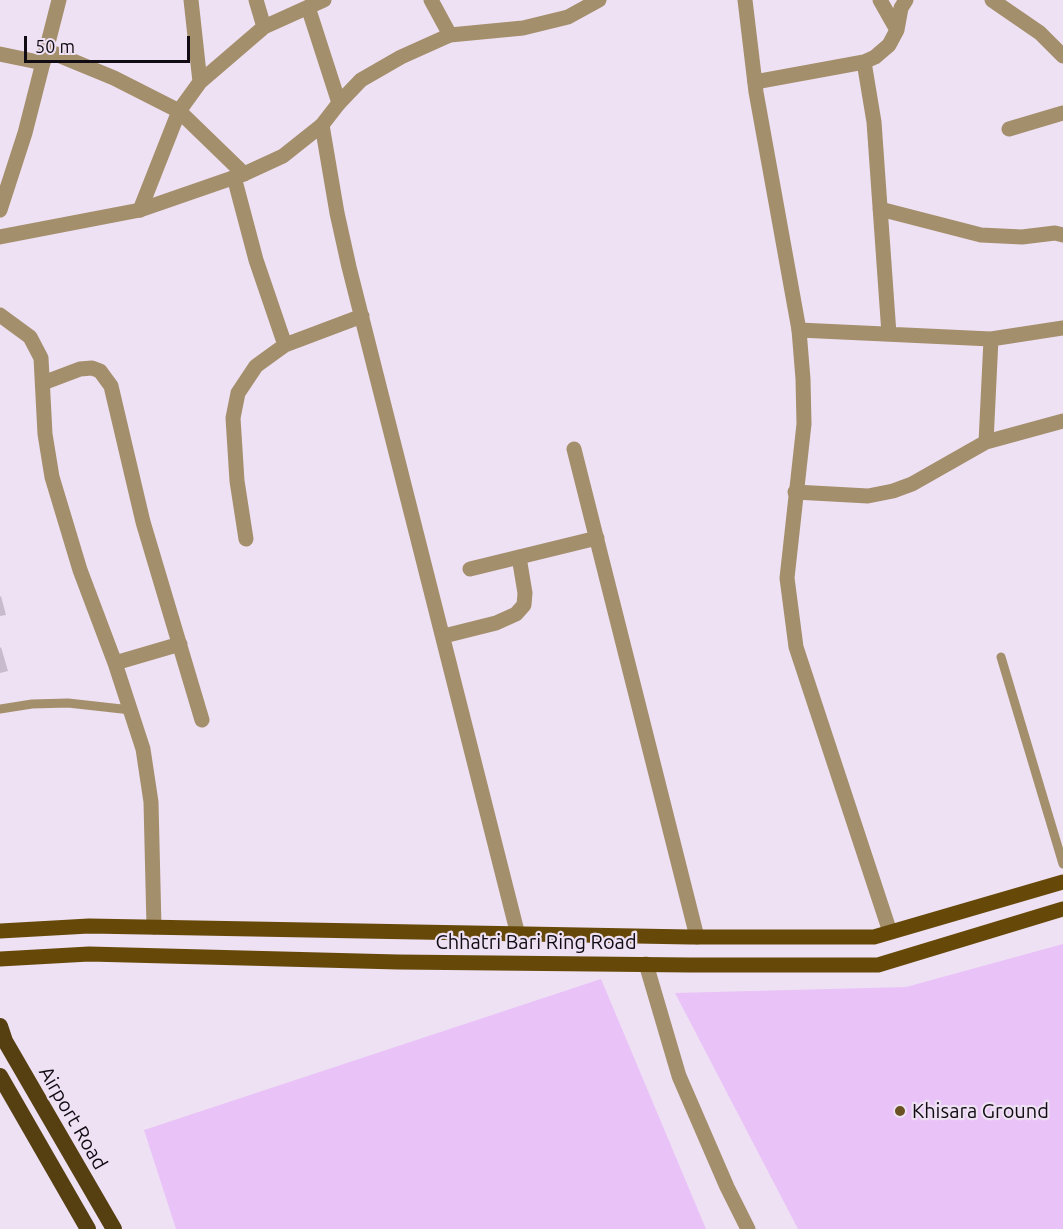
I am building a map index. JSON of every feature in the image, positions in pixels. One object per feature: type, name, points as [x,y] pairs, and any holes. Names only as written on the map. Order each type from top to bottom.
[{"type":"highway","name":"Airport Road","points":[[0,1026],[5,1041],[114,1229]]},
{"type":"highway","points":[[0,1076],[88,1229]]},
{"type":"main road","name":"Chhatri Bari Ring Road","points":[[0,931],[89,926],[518,935],[874,937],[1063,882]]},
{"type":"main road","name":"Chhatri Bari Ring Road","points":[[0,958],[89,954],[398,962],[878,965],[1063,909]]},
{"type":"street","points":[[1,206],[25,133],[58,0]]},
{"type":"street","points":[[191,0],[200,82]]},
{"type":"street","points":[[256,0],[264,27]]},
{"type":"street","points":[[140,210],[179,111],[200,82],[264,27],[324,0]]},
{"type":"street","points":[[431,0],[450,36]]},
{"type":"street","points":[[0,237],[140,210],[239,176],[283,156],[322,125],[361,80],[401,57],[450,36],[523,28],[568,17],[599,0]]},
{"type":"street","points":[[745,0],[755,82],[799,330],[804,424],[786,578],[796,647],[890,932]]},
{"type":"street","points":[[880,0],[897,30]]},
{"type":"street","points":[[755,82],[864,62],[884,51],[897,30],[901,8],[906,0]]},
{"type":"street","points":[[992,0],[1040,33],[1063,56]]},
{"type":"street","points":[[309,7],[339,104]]},
{"type":"street","points":[[0,54],[44,57],[114,78],[179,111],[239,176],[256,260],[285,345]]},
{"type":"street","points":[[864,62],[874,122],[889,334]]},
{"type":"street","points":[[1009,129],[1063,113]]},
{"type":"street","points":[[322,125],[337,213],[518,935]]},
{"type":"street","points":[[880,209],[981,235],[1022,237],[1055,233],[1063,235]]},
{"type":"street","points":[[0,315],[30,337],[41,358],[45,434],[52,477],[80,570],[115,663],[143,749],[151,802],[154,927]]},
{"type":"street","points":[[246,539],[237,481],[234,439],[233,418],[238,393],[256,366],[285,345],[362,316]]},
{"type":"street","points":[[799,330],[990,339],[1063,328]]},
{"type":"street","points":[[986,442],[990,339]]},
{"type":"street","points":[[42,383],[80,369],[92,368],[100,371],[111,386],[143,522],[202,720]]},
{"type":"street","points":[[795,492],[868,496],[893,491],[912,484],[986,442],[1063,421]]},
{"type":"street","points":[[574,449],[697,937]]},
{"type":"street","points":[[470,569],[597,538]]},
{"type":"street","points":[[444,636],[496,623],[516,614],[524,605],[525,593],[519,557]]},
{"type":"street","points":[[115,663],[180,644]]},
{"type":"street","points":[[646,964],[679,1076],[727,1187],[748,1229]]},
{"type":"lane","points":[[1001,657],[1063,864]]},
{"type":"lane","points":[[0,709],[32,704],[68,704],[131,710]]},
{"type":"shaded area","name":"Khisara Ground","points":[[1063,944],[1063,1229],[798,1229],[675,993],[906,987]]},
{"type":"shaded area","points":[[601,979],[706,1229],[176,1229],[144,1130]]},
{"type":"building","points":[[0,597],[6,615],[0,616]]},
{"type":"building","points":[[0,648],[8,671],[0,673]]},
{"type":"place","name":"Khisara Ground","points":[[900,1111]]}]
